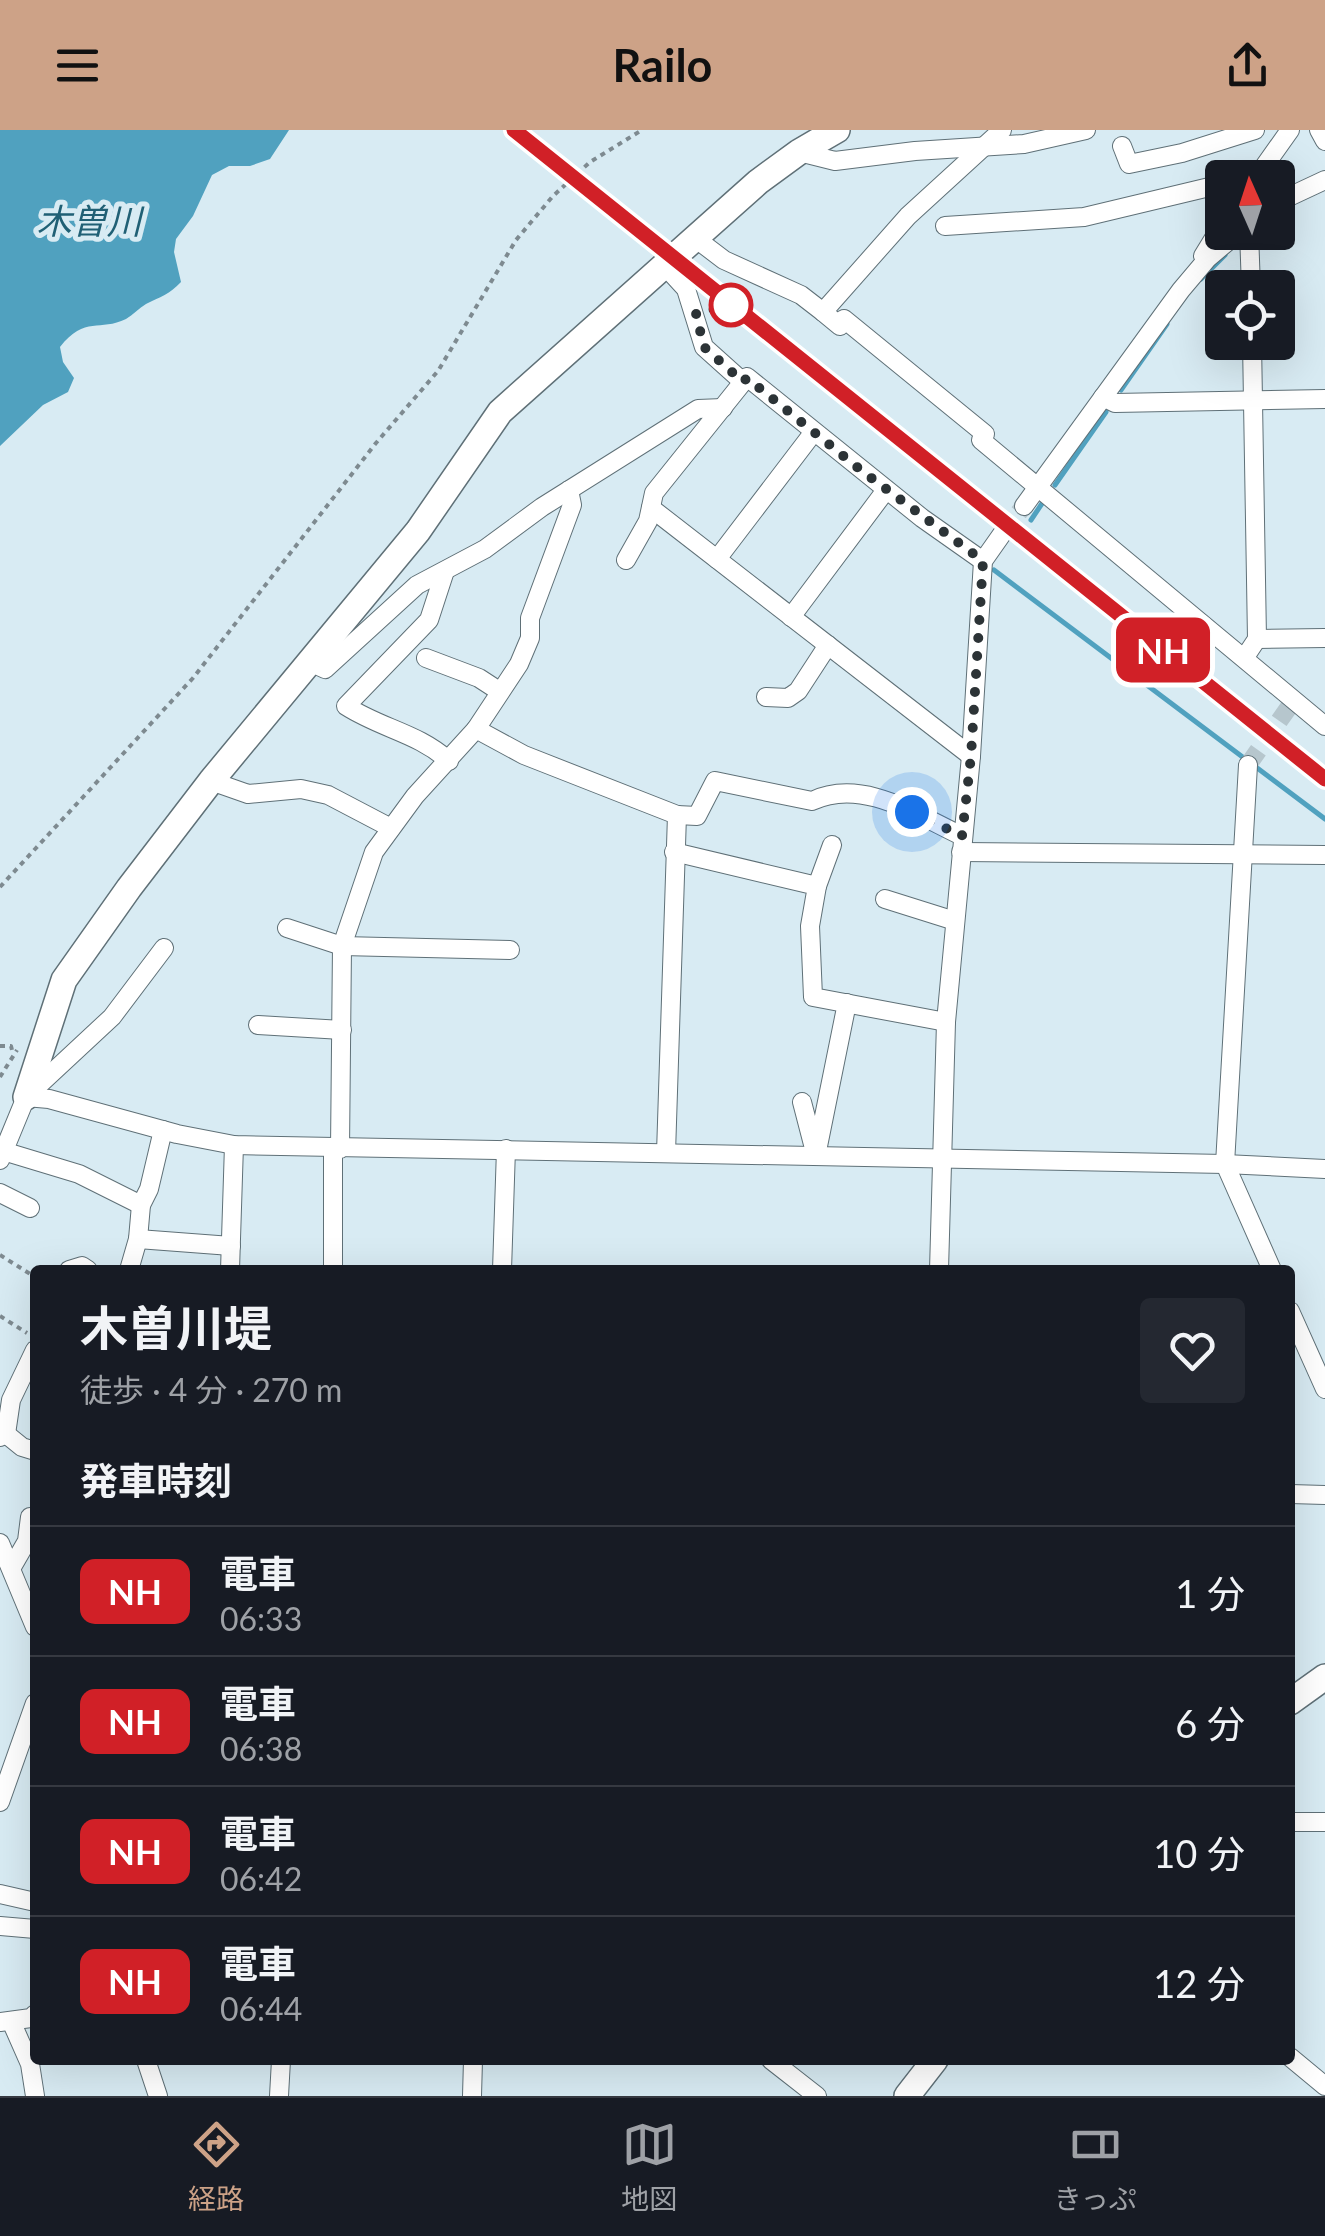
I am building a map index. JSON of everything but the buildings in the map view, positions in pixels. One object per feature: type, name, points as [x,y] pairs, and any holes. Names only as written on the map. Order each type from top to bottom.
[{"type":"street","points":[[141,1205],[80,1174],[2,1155],[26,1097],[64,980],[211,781],[418,531],[500,412],[758,182],[837,130]]},
{"type":"street","points":[[824,312],[908,216],[1002,130]]},
{"type":"street","points":[[799,152],[834,161],[1024,144],[1086,130]]},
{"type":"street","points":[[1122,146],[1129,164],[1182,153],[1255,130]]},
{"type":"street","points":[[1266,160],[1290,130]]},
{"type":"street","points":[[1320,130],[1325,141]]},
{"type":"street","points":[[1295,194],[1325,180]]},
{"type":"street","points":[[944,226],[1084,217],[1205,188]]},
{"type":"street","points":[[695,238],[724,260],[800,295],[840,326],[844,318],[985,434],[981,440],[1244,657],[1291,703],[1325,726]]},
{"type":"street","points":[[1181,290],[1206,250]]},
{"type":"street","points":[[1024,506],[1181,290],[1218,250]]},
{"type":"street","points":[[665,266],[686,289],[704,347],[743,382]]},
{"type":"street","points":[[1244,657],[1257,639],[1252,360]]},
{"type":"street","points":[[626,560],[648,521],[654,492],[747,378],[886,490],[983,561]]},
{"type":"street","points":[[1103,397],[1116,402],[1325,399]]},
{"type":"street","points":[[310,662],[325,670],[417,586],[485,549],[568,490],[698,409],[723,408]]},
{"type":"street","points":[[717,559],[813,432]]},
{"type":"street","points":[[332,1265],[342,946],[374,852],[415,796],[476,729],[519,664],[530,638],[530,618],[572,505],[568,490]]},
{"type":"street","points":[[791,617],[886,490]]},
{"type":"street","points":[[651,508],[971,756]]},
{"type":"street","points":[[939,1265],[946,1022],[971,756],[983,561],[1002,534]]},
{"type":"street","points":[[444,574],[429,620],[346,706],[371,722],[428,742],[449,761]]},
{"type":"street","points":[[1257,639],[1325,638]]},
{"type":"street","points":[[766,698],[788,698],[798,690],[828,646]]},
{"type":"street","points":[[426,658],[479,678],[499,691]]},
{"type":"street","points":[[476,729],[524,755],[677,815],[697,816],[715,782],[812,801],[826,794],[888,798],[962,844],[1325,855]]},
{"type":"street","points":[[1248,764],[1224,1164],[1270,1265]]},
{"type":"street","points":[[211,781],[248,794],[301,789],[328,794],[391,828]]},
{"type":"street","points":[[666,1153],[677,815]]},
{"type":"street","points":[[832,844],[816,886],[810,926],[813,997],[946,1022]]},
{"type":"street","points":[[674,852],[816,886]]},
{"type":"street","points":[[885,899],[955,921]]},
{"type":"street","points":[[287,928],[342,946],[510,950]]},
{"type":"street","points":[[26,1097],[112,1017],[164,948]]},
{"type":"street","points":[[816,1156],[847,1003]]},
{"type":"street","points":[[258,1025],[342,1030]]},
{"type":"street","points":[[26,1097],[49,1099],[234,1145],[1325,1169]]},
{"type":"street","points":[[802,1102],[816,1156]]},
{"type":"street","points":[[130,1265],[138,1240],[141,1205],[149,1189],[163,1130]]},
{"type":"street","points":[[230,1265],[234,1145]]},
{"type":"street","points":[[502,1265],[506,1149]]},
{"type":"street","points":[[0,1194],[30,1208]]},
{"type":"street","points":[[138,1240],[231,1246]]},
{"type":"street","points":[[1295,1322],[1325,1390]]},
{"type":"street","points":[[30,1360],[11,1400],[3,1435],[30,1449]]},
{"type":"street","points":[[1295,1494],[1325,1495]]},
{"type":"street","points":[[12,1567],[27,1541],[30,1517]]},
{"type":"street","points":[[0,1543],[30,1599]]},
{"type":"street","points":[[1295,1699],[1325,1678]]},
{"type":"street","points":[[0,1802],[30,1717]]},
{"type":"street","points":[[1295,1822],[1325,1822]]},
{"type":"street","points":[[0,1894],[30,1901]]},
{"type":"street","points":[[0,1926],[30,1929]]},
{"type":"street","points":[[30,2018],[5,2021],[30,2064]]},
{"type":"street","points":[[1295,2061],[1325,2086]]},
{"type":"street","points":[[30,2065],[35,2096]]},
{"type":"street","points":[[147,2065],[152,2095]]},
{"type":"street","points":[[279,2096],[281,2065]]},
{"type":"street","points":[[472,2096],[473,2065]]},
{"type":"street","points":[[777,2065],[817,2096]]},
{"type":"street","points":[[907,2096],[932,2065]]},
{"type":"path","points":[[0,886],[194,678],[376,444],[438,371],[516,240],[552,196],[590,162],[642,130]]},
{"type":"path","points":[[0,1046],[10,1046],[14,1051],[12,1059]]},
{"type":"path","points":[[0,1254],[30,1273]]},
{"type":"path","points":[[0,1316],[30,1335]]},
{"type":"water","name":"木曽川","points":[[0,130],[289,130],[270,159],[250,166],[229,166],[212,175],[193,216],[176,239],[174,252],[181,282],[126,319],[85,328],[69,337],[60,347],[63,362],[74,378],[68,392],[43,405],[0,446]]},
{"type":"waterway","points":[[1201,279],[1225,255]]},
{"type":"waterway","points":[[1121,390],[1167,324]]},
{"type":"waterway","points":[[1055,485],[1106,412]]},
{"type":"waterway","points":[[1031,520],[1043,502]]},
{"type":"waterway","points":[[994,570],[1325,819]]},
{"type":"tunnel","points":[[1002,534],[1024,506]]},
{"type":"tunnel","points":[[1248,765],[1289,707]]},
{"type":"railway","points":[[514,130],[1325,779]]},
{"type":"train","name":"NH","points":[[514,130],[1325,779]]},
{"type":"route","points":[[731,305],[696,314],[704,347],[743,382],[747,378],[922,518],[983,561],[962,836],[912,812]]}]
